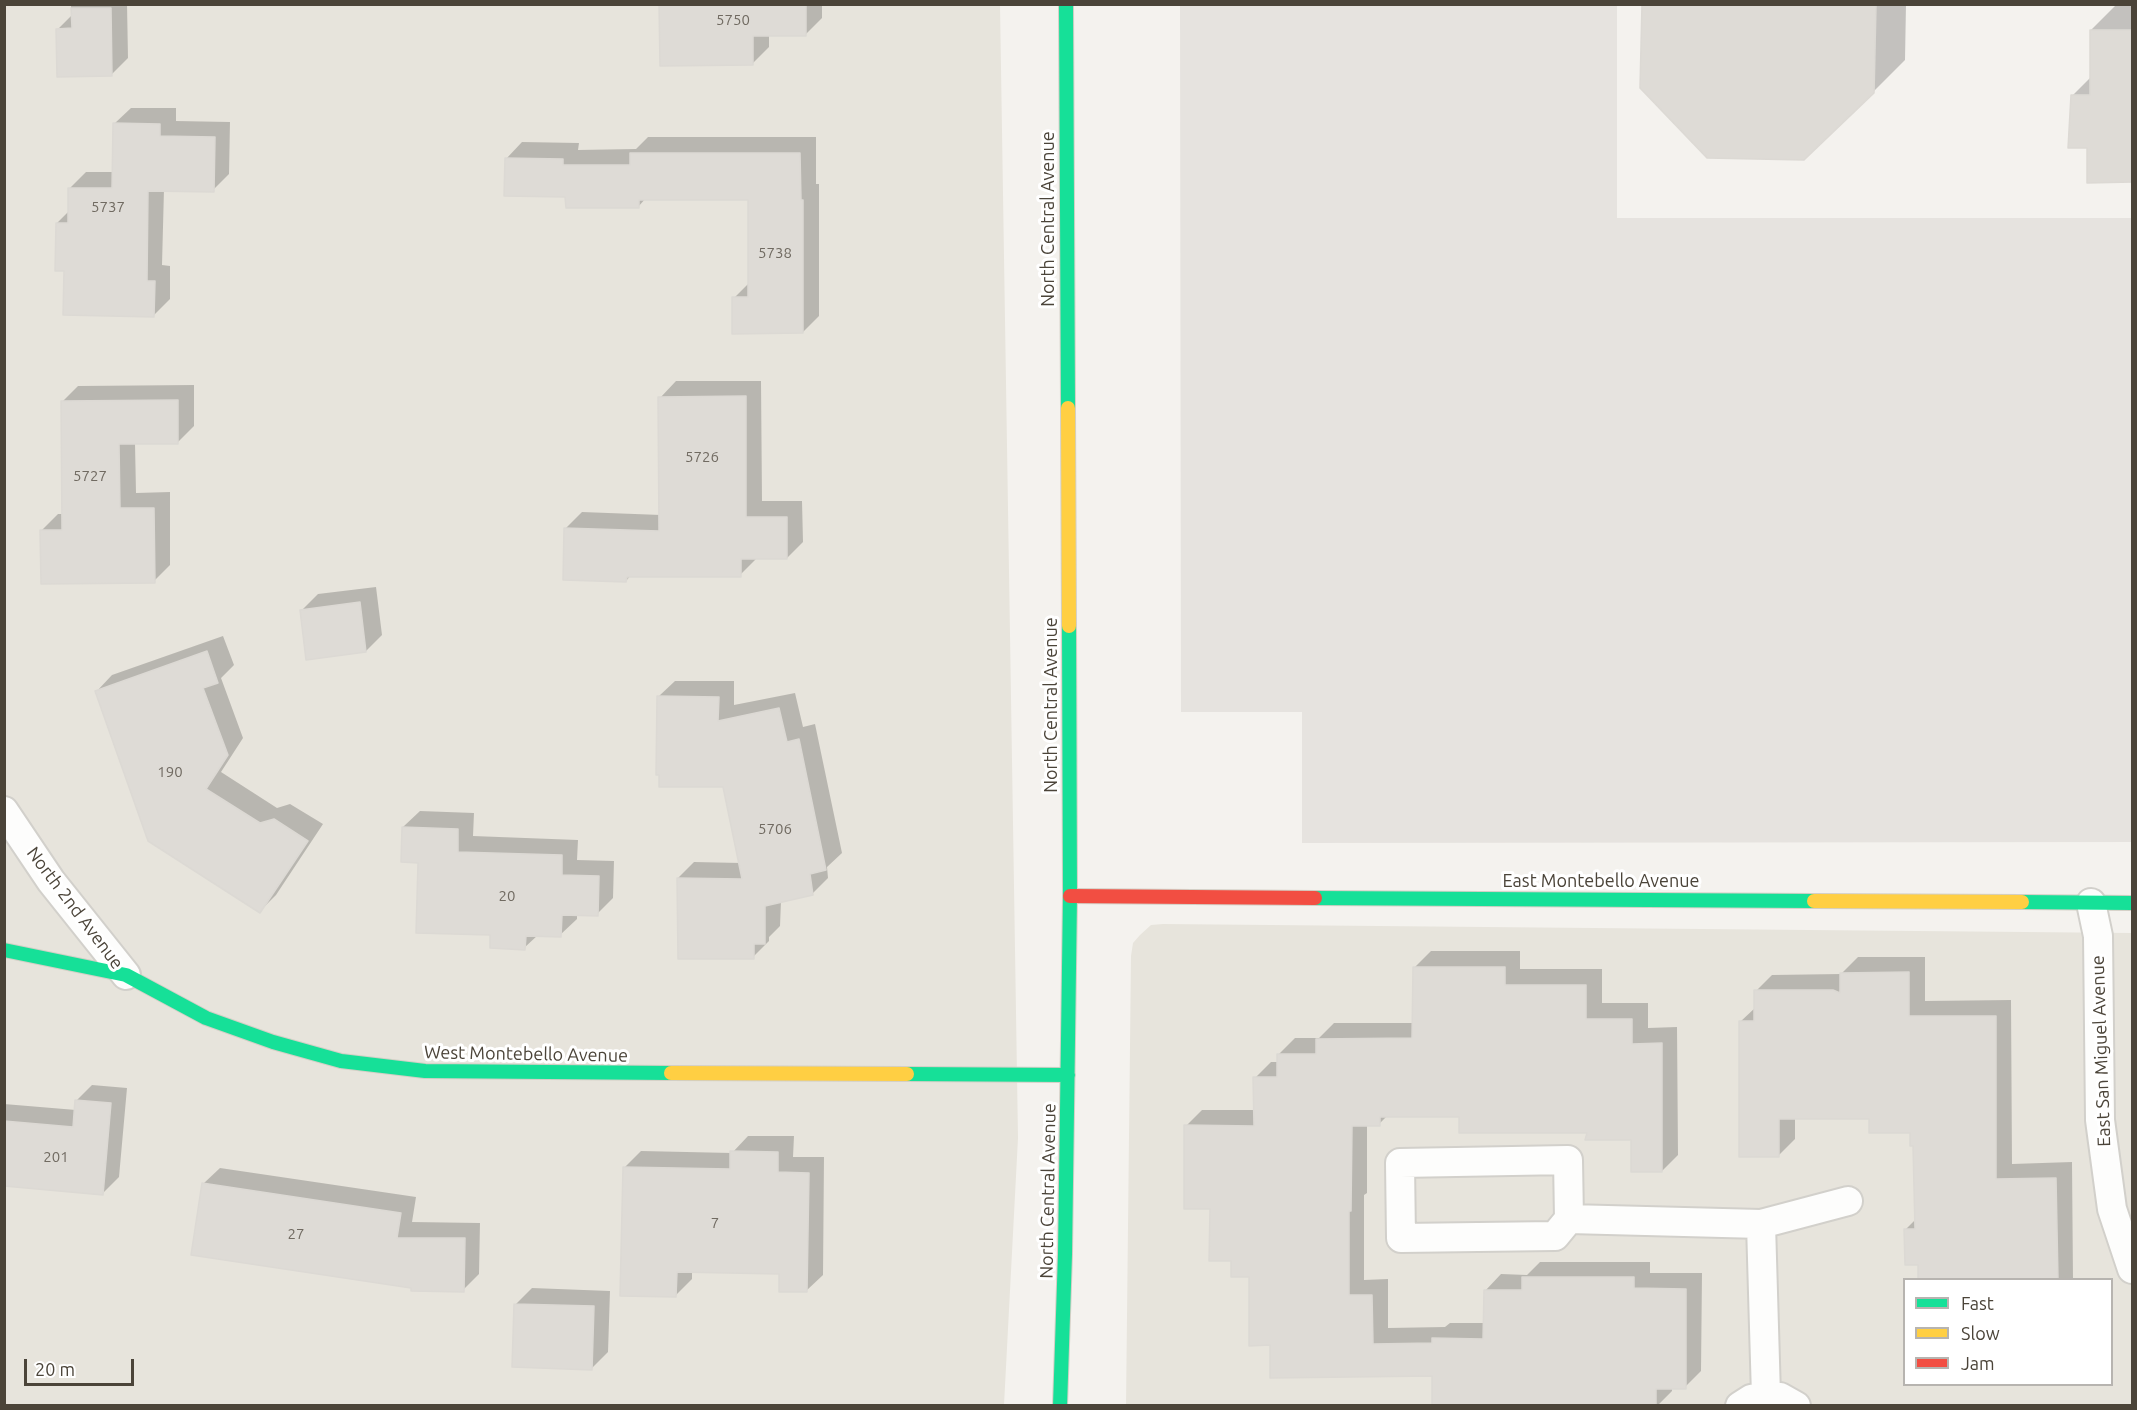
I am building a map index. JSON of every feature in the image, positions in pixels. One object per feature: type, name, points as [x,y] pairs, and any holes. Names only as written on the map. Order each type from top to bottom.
[{"type":"street","name":"North Central Avenue","points":[[1060,1406],[1070,896],[1066,4]]},
{"type":"street","name":"North 2nd Avenue","points":[[4,811],[51,881],[126,975]]},
{"type":"street","name":"East Montebello Avenue","points":[[1070,896],[2133,903]]},
{"type":"street","name":"East San Miguel Avenue","points":[[2091,903],[2098,936],[2100,1120],[2112,1209],[2133,1269]]},
{"type":"street","name":"West Montebello Avenue","points":[[4,950],[20,951],[126,975],[206,1018],[273,1042],[341,1061],[425,1071],[1068,1075]]},
{"type":"street","points":[[1568,1160],[1569,1219],[1555,1236],[1401,1238],[1400,1163],[1568,1160]]},
{"type":"street","points":[[1569,1219],[1761,1224],[1848,1201]]},
{"type":"street","points":[[1761,1224],[1753,1401],[1780,1397],[1796,1406]]},
{"type":"shaded area","points":[[5,5],[1000,5],[1018,1138],[1004,1405],[5,1406]]},
{"type":"shaded area","points":[[1180,5],[1617,5],[1617,218],[2132,218],[2132,842],[1302,843],[1302,712],[1181,712]]},
{"type":"shaded area","points":[[1163,924],[2132,933],[2132,1405],[1126,1406],[1131,956],[1133,943],[1151,925]]},
{"type":"building","points":[[659,4],[806,4],[806,36],[753,36],[753,65],[660,66]]},
{"type":"building","points":[[1642,4],[1876,4],[1874,93],[1804,160],[1707,158],[1640,88]]},
{"type":"building","points":[[71,8],[111,8],[112,76],[57,77],[56,29],[72,28]]},
{"type":"building","points":[[2090,30],[2133,30],[2133,182],[2087,183],[2087,148],[2068,148],[2071,95],[2090,95]]},
{"type":"building","points":[[113,123],[160,124],[160,136],[215,137],[214,192],[148,191],[147,281],[155,281],[154,317],[63,315],[64,271],[55,271],[56,223],[68,223],[68,188],[112,188]]},
{"type":"building","points":[[630,153],[800,153],[801,200],[803,200],[803,333],[732,334],[732,297],[748,297],[748,200],[639,200],[639,208],[566,208],[565,197],[504,196],[505,158],[563,159],[563,165],[630,165]]},
{"type":"building","points":[[746,396],[746,517],[787,517],[787,559],[741,559],[741,577],[627,577],[626,582],[563,580],[564,528],[659,531],[658,397]]},
{"type":"building","points":[[178,400],[178,444],[119,444],[120,508],[154,508],[155,583],[41,584],[40,530],[62,530],[61,401]]},
{"type":"building","points":[[360,602],[366,652],[306,660],[300,610]]},
{"type":"building","points":[[207,651],[218,683],[203,688],[228,755],[206,789],[260,823],[274,819],[308,841],[260,913],[148,841],[95,691]]},
{"type":"building","points":[[657,696],[719,697],[718,721],[779,708],[787,742],[799,739],[826,870],[810,874],[813,895],[765,906],[765,944],[754,944],[754,959],[678,959],[677,878],[742,879],[723,787],[659,787],[659,775],[656,775]]},
{"type":"building","points":[[402,827],[458,829],[458,852],[562,855],[562,875],[599,876],[598,916],[562,915],[561,937],[526,936],[525,950],[490,948],[490,935],[416,933],[418,863],[401,862]]},
{"type":"building","points":[[1413,967],[1505,967],[1505,985],[1586,985],[1586,1019],[1632,1019],[1632,1044],[1662,1043],[1662,1172],[1631,1172],[1631,1140],[1585,1140],[1587,1133],[1459,1133],[1459,1117],[1380,1117],[1380,1126],[1352,1126],[1349,1295],[1372,1295],[1373,1344],[1432,1343],[1432,1338],[1483,1339],[1484,1290],[1522,1290],[1522,1277],[1634,1277],[1634,1288],[1686,1289],[1686,1389],[1656,1389],[1656,1406],[1432,1406],[1432,1376],[1270,1378],[1270,1345],[1249,1346],[1249,1277],[1231,1277],[1231,1261],[1209,1261],[1210,1209],[1184,1209],[1184,1125],[1254,1126],[1253,1077],[1277,1077],[1277,1054],[1316,1054],[1316,1039],[1412,1038]]},
{"type":"building","points":[[1909,972],[1909,1016],[1996,1016],[1996,1179],[2056,1178],[2058,1278],[1918,1278],[1918,1265],[1905,1265],[1904,1229],[1915,1229],[1913,1146],[1910,1146],[1910,1133],[1869,1133],[1869,1119],[1779,1119],[1779,1157],[1739,1157],[1739,1021],[1754,1021],[1754,990],[1833,990],[1840,993],[1840,973]]},
{"type":"building","points":[[75,1100],[111,1103],[103,1195],[4,1186],[4,1121],[73,1127]]},
{"type":"building","points":[[730,1151],[778,1152],[778,1172],[809,1173],[807,1292],[779,1292],[779,1274],[677,1272],[676,1297],[620,1296],[623,1167],[730,1169]]},
{"type":"building","points":[[202,1183],[401,1213],[397,1238],[465,1238],[464,1292],[411,1291],[411,1288],[191,1255]]},
{"type":"building","points":[[514,1304],[594,1306],[592,1370],[512,1367]]},
{"type":"traffic: fast","points":[[1066,4],[1068,408]]},
{"type":"traffic: fast","points":[[1060,1406],[1065,1254],[1070,896],[1069,626]]},
{"type":"traffic: fast","points":[[1315,898],[1814,901]]},
{"type":"traffic: fast","points":[[2022,902],[2132,903]]},
{"type":"traffic: fast","points":[[4,950],[126,975],[206,1018],[273,1042],[341,1061],[425,1071],[671,1073]]},
{"type":"traffic: fast","points":[[907,1074],[1068,1075]]},
{"type":"traffic: slow","points":[[1068,408],[1069,626]]},
{"type":"traffic: slow","points":[[1814,901],[2022,902]]},
{"type":"traffic: slow","points":[[671,1073],[907,1074]]},
{"type":"traffic: jam","points":[[1070,896],[1315,898]]}]
